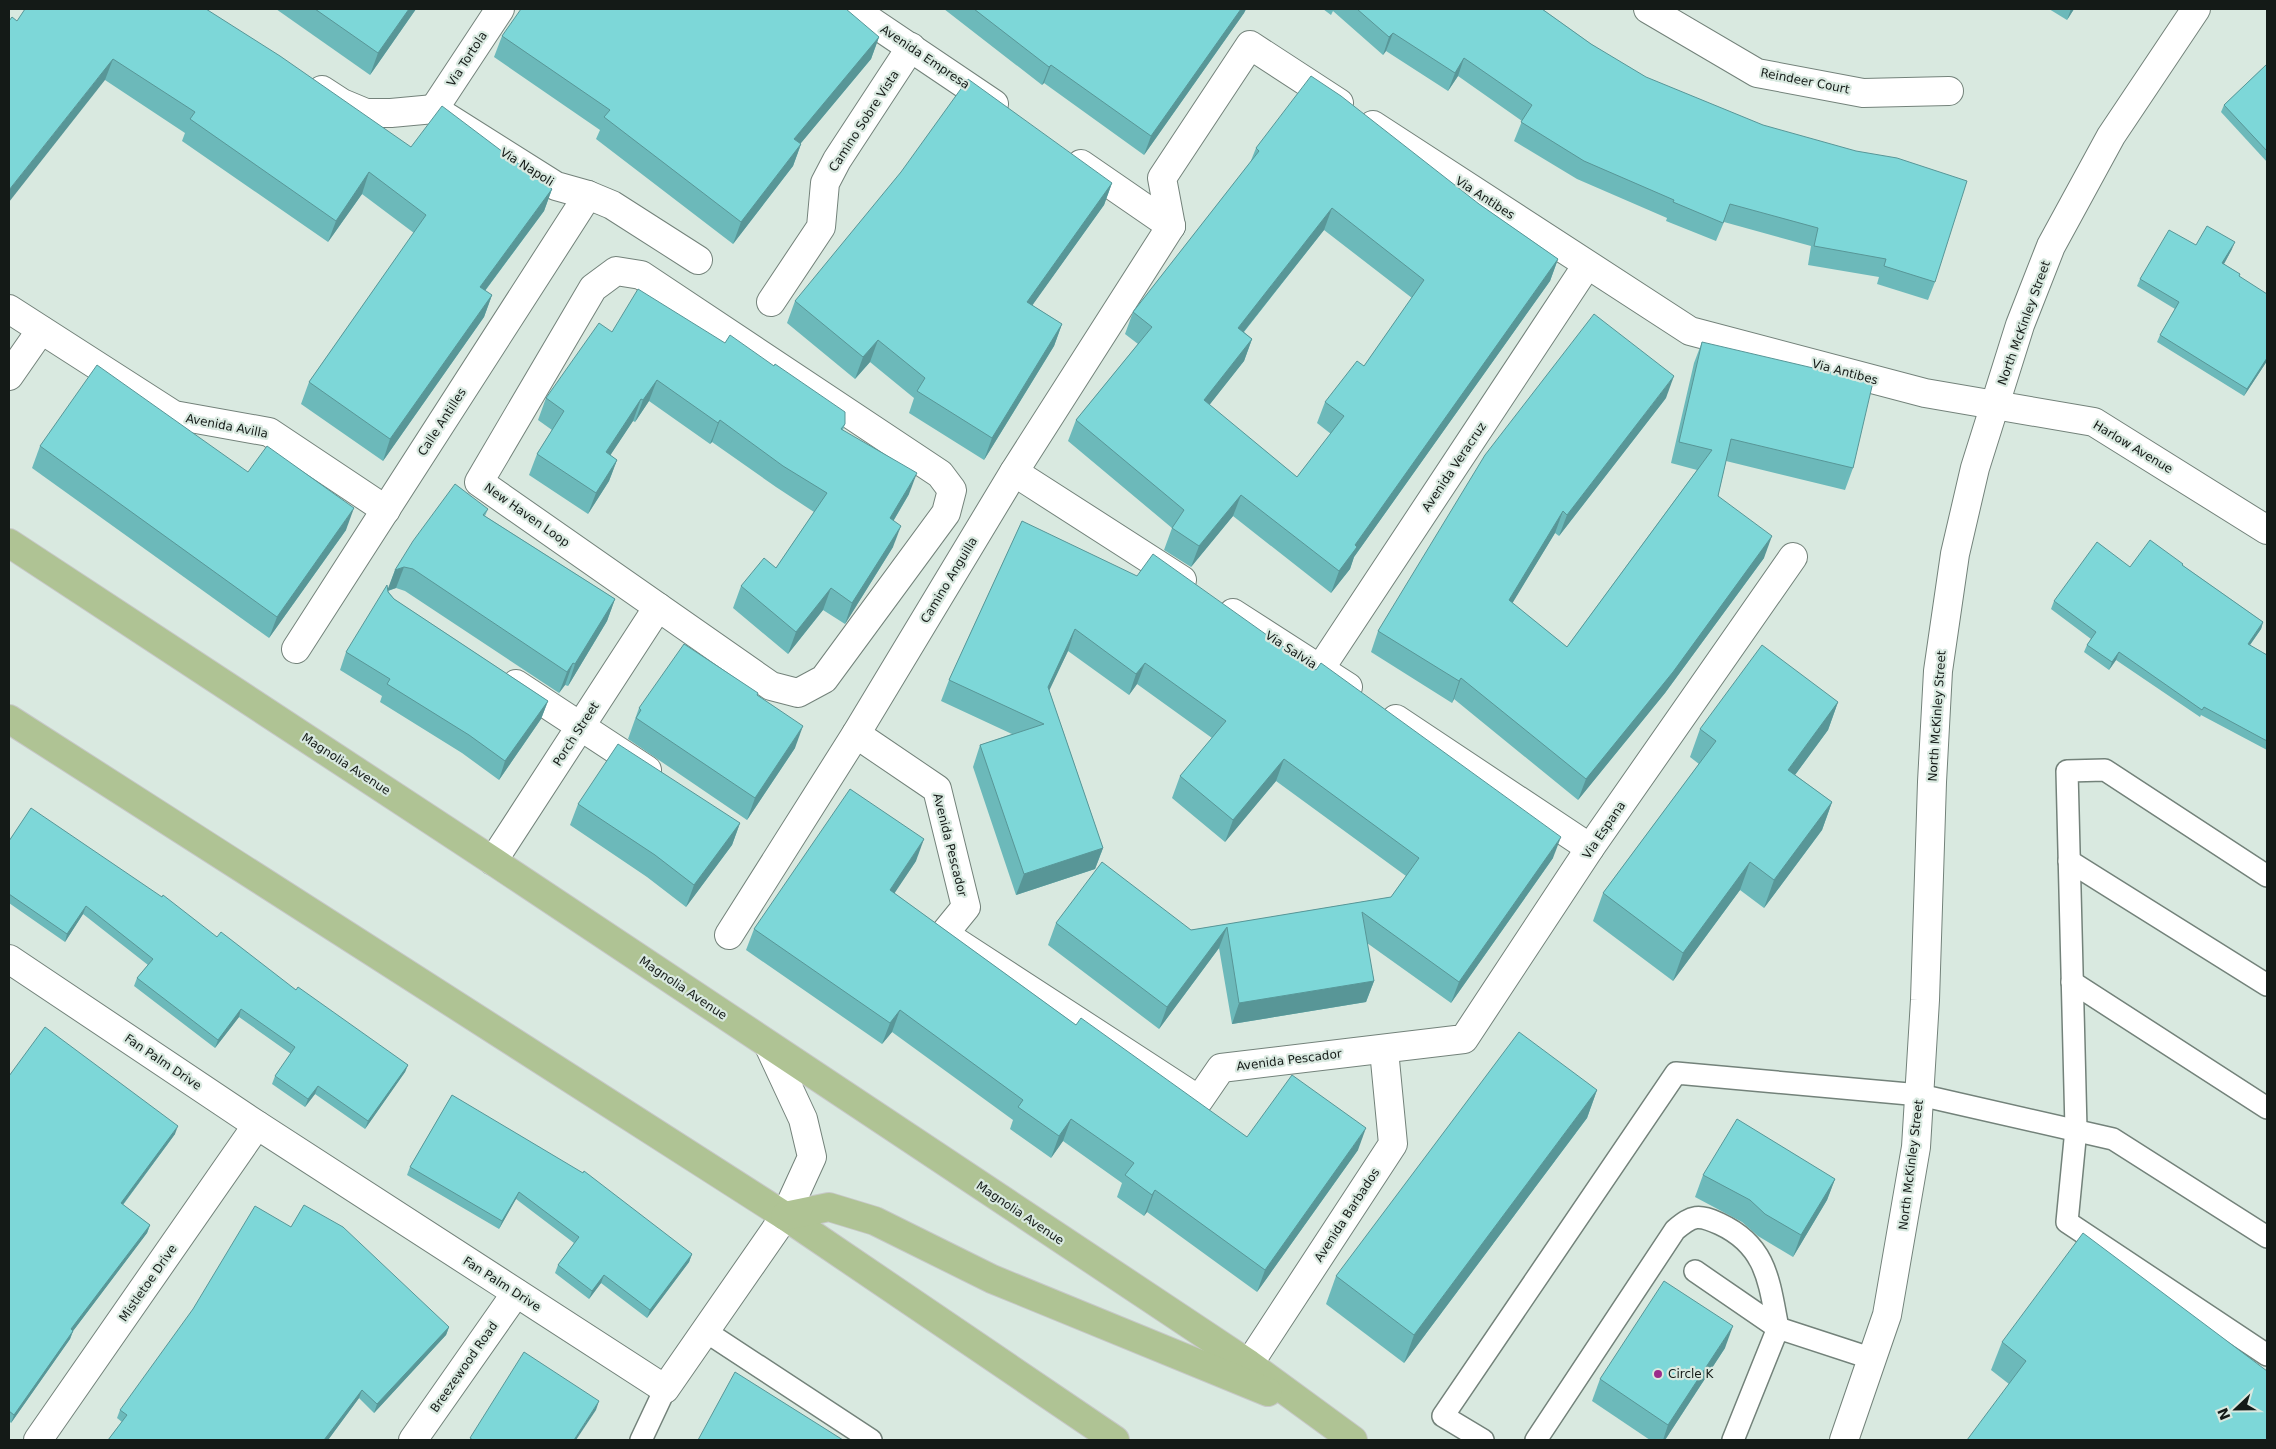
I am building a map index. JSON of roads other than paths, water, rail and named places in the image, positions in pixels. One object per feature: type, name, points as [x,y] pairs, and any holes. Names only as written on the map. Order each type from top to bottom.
[{"type":"main road","name":"Magnolia Avenue","points":[[9,543],[493,861],[1249,1364],[1353,1440]]},
{"type":"main road","points":[[9,721],[785,1216],[1115,1440]]},
{"type":"main road","points":[[785,1216],[829,1207],[875,1221],[992,1279],[1309,1408]]},
{"type":"street","name":"Via Tortola","points":[[434,109],[500,9]]},
{"type":"street","name":"Avenida Empresa","points":[[853,9],[1017,120]]},
{"type":"street","name":"Reindeer Court","points":[[1648,9],[1757,73],[1863,93],[1949,91]]},
{"type":"street","name":"North McKinley Street","points":[[1844,1440],[1887,1315],[1916,1147],[1920,1095],[1938,671],[1955,554],[1976,468],[2020,325],[2051,246],[2111,136],[2196,9]]},
{"type":"street","name":"Via Antibes","points":[[1171,226],[1162,178],[1250,45],[1690,331],[1925,393]]},
{"type":"street","name":"Camino Sobre Vista","points":[[771,302],[821,227],[825,183],[837,160],[911,47]]},
{"type":"street","points":[[302,77],[342,103],[366,113],[434,109]]},
{"type":"street","name":"Via Napoli","points":[[434,109],[556,186],[588,195],[612,205],[698,260]]},
{"type":"street","points":[[1057,148],[1171,226]]},
{"type":"street","name":"Calle Antilles","points":[[296,649],[588,195]]},
{"type":"street","name":"Camino Anguilla","points":[[729,935],[856,734],[1014,472],[1171,226]]},
{"type":"street","name":"Avenida Veracruz","points":[[1320,669],[1588,265]]},
{"type":"street","name":"New Haven Loop","points":[[616,271],[641,275],[940,474],[952,490],[946,513],[824,679],[798,694],[771,686],[658,607],[480,482],[593,288],[616,271]]},
{"type":"street","name":"Avenida Avilla","points":[[9,309],[174,415],[269,432],[386,510]]},
{"type":"street","points":[[9,376],[41,330]]},
{"type":"street","name":"Harlow Avenue","points":[[1925,393],[2094,422],[2267,530]]},
{"type":"street","name":"Via Salvia","points":[[1014,472],[1320,669],[1590,848]]},
{"type":"street","name":"Via Espana","points":[[1384,1050],[1464,1039],[1590,848],[1792,556]]},
{"type":"street","name":"Porch Street","points":[[493,861],[658,607]]},
{"type":"street","points":[[492,668],[670,786]]},
{"type":"street","name":"Avenida Pescador","points":[[856,734],[937,789],[966,907],[944,934],[1199,1100],[1221,1068],[1384,1050]]},
{"type":"street","name":"Fan Palm Drive","points":[[9,960],[257,1125],[665,1389]]},
{"type":"street","points":[[665,1389],[785,1216],[812,1157],[803,1119],[769,1046]]},
{"type":"street","name":"Avenida Barbados","points":[[1249,1364],[1392,1144],[1384,1050]]},
{"type":"street","name":"Mistletoe Drive","points":[[38,1440],[257,1125]]},
{"type":"street","name":"Breezewood Road","points":[[413,1440],[516,1293]]},
{"type":"lane","points":[[2267,876],[2105,770],[2066,771],[2076,1129],[2066,1222],[2267,1355]]},
{"type":"lane","points":[[2069,861],[2267,985]]},
{"type":"lane","points":[[2072,982],[2267,1108]]},
{"type":"lane","points":[[1483,1440],[1442,1416],[1676,1073],[1920,1095],[2076,1129],[2113,1139],[2267,1237]]},
{"type":"lane","points":[[1536,1440],[1676,1230],[1694,1217],[1704,1216],[1734,1230],[1750,1243],[1760,1258],[1770,1285],[1778,1328],[1733,1440]]},
{"type":"lane","points":[[1695,1271],[1778,1328],[1873,1359]]},
{"type":"lane","points":[[705,1331],[871,1440]]},
{"type":"lane","points":[[641,1440],[665,1389]]},
{"type":"place","name":"Circle K","points":[[1658,1374]]}]
